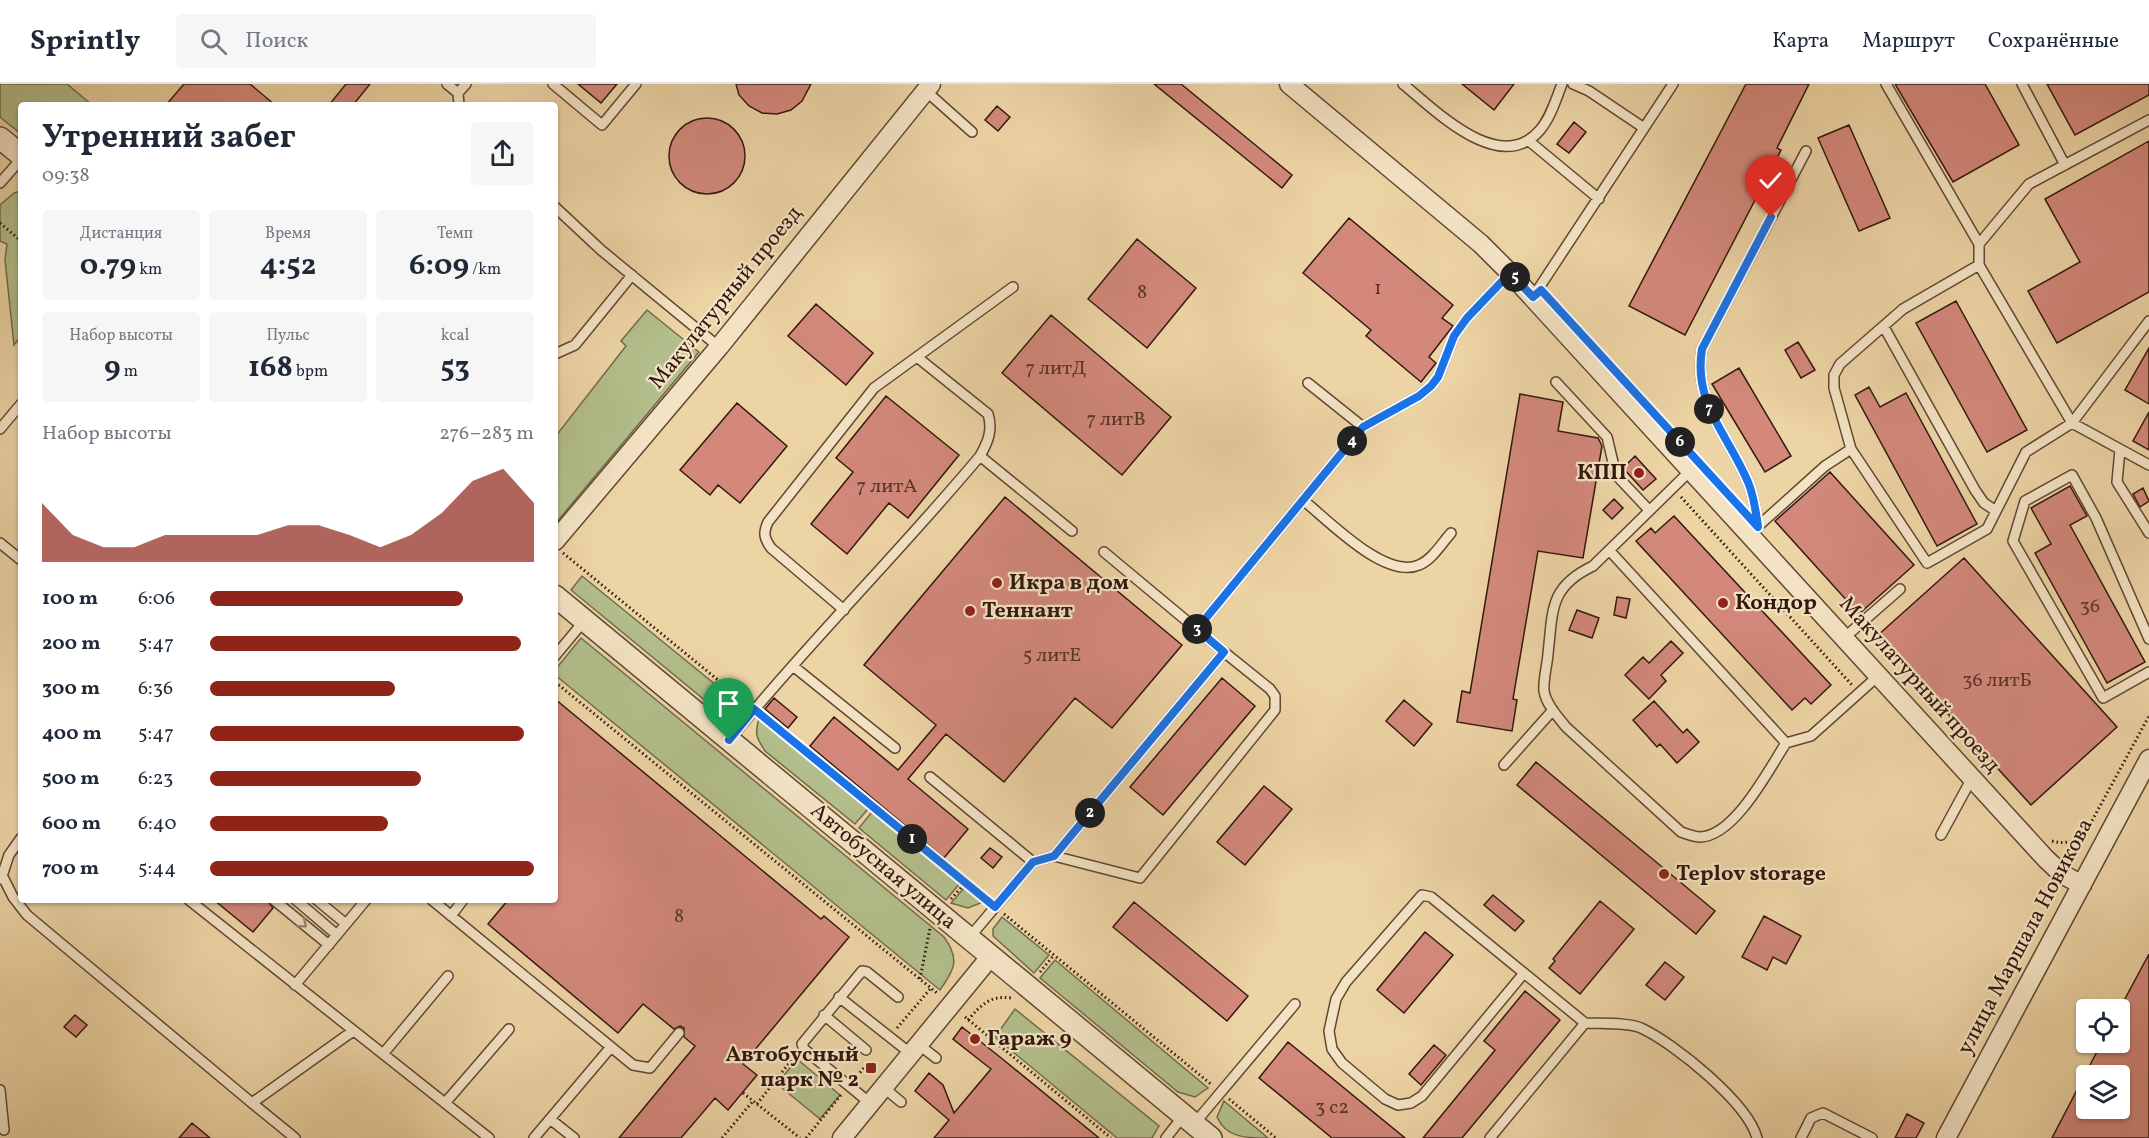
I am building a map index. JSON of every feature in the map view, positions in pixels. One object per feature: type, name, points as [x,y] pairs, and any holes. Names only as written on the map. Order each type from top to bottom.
[{"type":"street","name":"Макулатурный проезд","points":[[1289,84],[1480,244],[1510,273],[1691,470],[1754,531],[1844,638],[2046,859],[2062,874],[2082,885]]},
{"type":"street","name":"Макулатурный проезд","points":[[558,537],[719,347],[929,88]]},
{"type":"street","points":[[0,138],[18,154]]},
{"type":"street","name":"Автобусная улица","points":[[558,599],[1211,1138]]},
{"type":"street","name":"улица Маршала Новикова","points":[[1946,1138],[2149,761]]},
{"type":"street","points":[[842,1138],[991,956]]},
{"type":"lane","points":[[447,84],[458,93],[459,102]]},
{"type":"lane","points":[[458,93],[466,84]]},
{"type":"lane","points":[[553,84],[602,125],[636,84]]},
{"type":"lane","points":[[1403,84],[1462,132],[1481,141],[1502,146],[1518,145],[1528,141],[1540,129],[1550,113],[1562,84]]},
{"type":"lane","points":[[1573,84],[1589,91],[1644,128]]},
{"type":"lane","points":[[1533,297],[1674,84]]},
{"type":"lane","points":[[1886,84],[1979,243],[1979,265],[2072,423],[2149,465]]},
{"type":"lane","points":[[2022,84],[2065,165]]},
{"type":"lane","points":[[929,88],[972,132]]},
{"type":"lane","points":[[1979,243],[2029,184],[2149,120]]},
{"type":"lane","points":[[1528,141],[1599,199]]},
{"type":"lane","points":[[1754,531],[1748,481],[1708,408],[1699,368],[1702,349],[1806,151]]},
{"type":"lane","points":[[0,183],[18,161]]},
{"type":"lane","points":[[558,210],[719,347]]},
{"type":"lane","points":[[1979,265],[1904,309],[1840,364],[1834,375],[1834,388],[1851,449],[1927,563],[1987,529],[2026,452],[2072,423],[2149,321]]},
{"type":"lane","points":[[1197,629],[1363,427],[1419,396],[1431,386],[1438,377],[1454,336],[1467,318],[1510,273]]},
{"type":"lane","points":[[558,353],[575,345],[632,275]]},
{"type":"lane","points":[[844,610],[771,548],[765,540],[764,532],[768,522],[874,388],[1013,287]]},
{"type":"lane","points":[[1884,327],[1975,490],[1984,503],[1996,511]]},
{"type":"lane","points":[[729,740],[980,456],[989,436],[991,424],[988,414],[917,357]]},
{"type":"lane","points":[[1556,382],[1607,438],[1616,475],[1649,510]]},
{"type":"lane","points":[[1308,384],[1363,427]]},
{"type":"lane","points":[[0,429],[18,408]]},
{"type":"lane","points":[[1754,531],[1824,466],[1851,449]]},
{"type":"lane","points":[[2120,449],[2117,482],[2149,533]]},
{"type":"lane","points":[[980,456],[1072,531]]},
{"type":"lane","points":[[1691,470],[1593,566],[1573,576],[1559,591],[1553,609],[1544,692],[1553,710],[1566,727],[1681,832],[1699,837],[1715,832],[1731,821],[1745,805],[1786,743],[1811,736],[1878,676]]},
{"type":"lane","points":[[2149,639],[2096,518],[2072,475],[2025,501],[2013,541],[2103,698],[2149,672]]},
{"type":"lane","points":[[1303,500],[1368,553],[1398,567],[1420,565],[1451,533]]},
{"type":"lane","points":[[0,543],[18,558]]},
{"type":"lane","points":[[1609,550],[1786,743]]},
{"type":"lane","points":[[969,938],[1033,862],[1054,856],[1140,878],[1275,710],[1275,696],[1270,689],[1104,552]]},
{"type":"lane","points":[[1844,638],[1900,589]]},
{"type":"lane","points":[[558,652],[584,621]]},
{"type":"lane","points":[[1054,856],[1224,652]]},
{"type":"lane","points":[[793,666],[895,748]]},
{"type":"lane","points":[[1504,765],[1553,710]]},
{"type":"lane","points":[[930,777],[1033,862]]},
{"type":"lane","points":[[1941,835],[1971,778]]},
{"type":"lane","points":[[18,842],[9,855],[1,879],[27,915],[295,1138]]},
{"type":"lane","points":[[1524,973],[1422,1096],[1411,1103],[1398,1105],[1385,1099],[1342,1063],[1332,1049],[1329,1031],[1336,999],[1341,991],[1422,896],[1431,897],[1524,973],[1585,1023],[1639,1027],[1666,1043],[1707,1076],[1738,1106],[1755,1128],[1757,1138]]},
{"type":"lane","points":[[193,903],[489,1138]]},
{"type":"lane","points":[[278,903],[329,945]]},
{"type":"lane","points":[[300,903],[337,934]]},
{"type":"lane","points":[[321,903],[346,924]]},
{"type":"lane","points":[[295,985],[364,903]]},
{"type":"lane","points":[[436,903],[633,1065],[650,1068],[679,1033]]},
{"type":"lane","points":[[451,916],[461,903]]},
{"type":"lane","points":[[870,1103],[802,1046],[804,1039],[860,972],[864,970],[898,997]]},
{"type":"lane","points":[[383,1054],[448,976]]},
{"type":"lane","points":[[839,997],[914,1048],[936,1058]]},
{"type":"lane","points":[[1166,1138],[1221,1092],[1295,1004]]},
{"type":"lane","points":[[824,1015],[866,1050]]},
{"type":"lane","points":[[1490,1138],[1585,1023]]},
{"type":"lane","points":[[445,1103],[509,1029]]},
{"type":"lane","points":[[252,1103],[353,1031]]},
{"type":"lane","points":[[550,1138],[537,1134],[611,1047]]},
{"type":"lane","points":[[883,1087],[901,1102]]},
{"type":"lane","points":[[0,1090],[4,1130]]},
{"type":"lane","points":[[1801,1138],[1811,1118],[1823,1113],[1872,1138]]},
{"type":"lane","points":[[550,1119],[574,1138]]},
{"type":"path","points":[[0,224],[18,239]]},
{"type":"path","points":[[1674,486],[1684,502],[1860,693]]},
{"type":"path","points":[[558,548],[1276,1138]]},
{"type":"path","points":[[558,684],[937,993]]},
{"type":"path","points":[[2049,839],[2068,842],[2080,837],[2087,830],[2149,716]]},
{"type":"path","points":[[949,902],[966,882]]},
{"type":"path","points":[[920,979],[931,924]]},
{"type":"path","points":[[1037,975],[1054,955]]},
{"type":"path","points":[[1017,1000],[996,997],[983,1002],[967,1018],[1111,1138]]},
{"type":"path","points":[[757,1104],[802,1046]]},
{"type":"path","points":[[743,1093],[800,1138]]},
{"type":"path","points":[[722,1138],[753,1101]]},
{"type":"green space","points":[[0,84],[67,84],[88,102],[18,102],[18,132],[0,117]]},
{"type":"green space","points":[[18,192],[18,340],[14,345],[5,260],[7,244],[0,241],[0,205]]},
{"type":"green space","points":[[647,310],[699,352],[558,520],[558,433],[626,346],[621,341]]},
{"type":"green space","points":[[582,576],[743,707],[726,713],[718,711],[571,590]]},
{"type":"green space","points":[[581,638],[944,937],[952,952],[954,964],[940,990],[558,677],[558,666]]},
{"type":"green space","points":[[759,719],[868,809],[855,824],[765,751],[757,736]]},
{"type":"green space","points":[[872,812],[960,883],[946,900],[859,828]]},
{"type":"green space","points":[[965,887],[983,902],[968,908],[951,903]]},
{"type":"green space","points":[[1002,917],[1049,955],[1034,973],[993,936],[993,929]]},
{"type":"green space","points":[[1055,960],[1208,1088],[1195,1097],[1178,1092],[1040,978]]},
{"type":"green space","points":[[1015,1009],[1159,1126],[1152,1138],[1117,1138],[995,1037]]},
{"type":"green space","points":[[797,1059],[840,1095],[820,1119],[777,1084]]},
{"type":"green space","points":[[1224,1101],[1268,1138],[1245,1137],[1226,1129],[1217,1117]]},
{"type":"building","points":[[184,84],[250,84],[271,102],[169,102]]},
{"type":"building","points":[[346,84],[370,84],[355,102],[331,102]]},
{"type":"building","points":[[578,84],[617,84],[601,103]]},
{"type":"building","points":[[736,84],[811,84],[802,101],[791,110],[777,114],[762,113],[749,106],[739,95]]},
{"type":"building","points":[[1154,84],[1181,84],[1292,175],[1282,188]]},
{"type":"building","points":[[1462,84],[1514,84],[1494,110]]},
{"type":"building","points":[[1746,84],[1809,84],[1777,148],[1781,150],[1685,335],[1629,306]]},
{"type":"building","points":[[1895,84],[1985,84],[2019,145],[1953,182]]},
{"type":"building","points":[[2047,84],[2149,84],[2149,95],[2075,135]]},
{"type":"building","points":[[997,106],[1010,117],[998,131],[985,120]]},
{"type":"building","points":[[707,118],[721,121],[734,129],[742,142],[745,156],[742,170],[734,183],[721,191],[707,194],[693,191],[680,183],[672,170],[669,156],[672,142],[680,129],[693,121]]},
{"type":"building","points":[[1574,122],[1586,132],[1569,153],[1557,144]]},
{"type":"building","points":[[1849,125],[1890,218],[1859,231],[1818,138]]},
{"type":"building","points":[[2149,141],[2149,292],[2057,343],[2028,291],[2080,262],[2045,199]]},
{"type":"building","points":[[1349,218],[1453,305],[1442,318],[1453,326],[1429,357],[1436,363],[1421,382],[1366,336],[1371,330],[1303,273]]},
{"type":"building","points":[[1137,239],[1196,288],[1147,348],[1088,299]]},
{"type":"building","points":[[1956,301],[2027,430],[1987,452],[1916,323]]},
{"type":"building","points":[[816,304],[873,353],[846,385],[788,336]]},
{"type":"building","points":[[1051,315],[1171,417],[1122,475],[1002,373]]},
{"type":"building","points":[[1798,342],[1815,370],[1801,378],[1785,350]]},
{"type":"building","points":[[2149,348],[2149,404],[2125,390]]},
{"type":"building","points":[[1739,368],[1791,456],[1765,472],[1712,384]]},
{"type":"building","points":[[1869,387],[1880,407],[1906,393],[1977,524],[1937,546],[1855,395]]},
{"type":"building","points":[[1520,394],[1563,402],[1558,431],[1598,438],[1602,446],[1583,558],[1538,551],[1513,699],[1517,700],[1512,731],[1457,722],[1462,691],[1470,693]]},
{"type":"building","points":[[886,396],[959,455],[908,518],[889,503],[847,554],[811,524],[853,472],[836,458]]},
{"type":"building","points":[[737,403],[787,446],[740,503],[718,485],[710,495],[680,470]]},
{"type":"building","points":[[2149,412],[2149,450],[2133,441]]},
{"type":"building","name":"КПП","points":[[1635,456],[1656,479],[1643,490],[1623,468]]},
{"type":"building","points":[[1830,472],[1914,565],[1859,614],[1775,521]]},
{"type":"building","points":[[2070,486],[2087,516],[2070,525],[2145,662],[2107,683],[2035,553],[2051,544],[2031,508]]},
{"type":"building","points":[[2143,488],[2149,501],[2140,507],[2133,494]]},
{"type":"building","points":[[1005,497],[1182,645],[1112,728],[1075,698],[1004,782],[946,734],[908,779],[968,829],[944,858],[810,746],[834,717],[898,770],[936,725],[864,665]]},
{"type":"building","points":[[1614,499],[1623,508],[1612,519],[1603,510]]},
{"type":"building","points":[[1674,516],[1831,685],[1811,704],[1805,698],[1792,710],[1636,541],[1651,528],[1655,533]]},
{"type":"building","points":[[1964,558],[2117,727],[2031,805],[1877,636]]},
{"type":"building","points":[[1617,597],[1630,599],[1626,618],[1614,615]]},
{"type":"building","points":[[1577,610],[1599,618],[1592,638],[1569,630]]},
{"type":"building","points":[[1671,641],[1683,653],[1661,675],[1666,681],[1649,699],[1625,675],[1643,657],[1649,663]]},
{"type":"building","points":[[1222,678],[1255,706],[1163,815],[1130,787]]},
{"type":"building","points":[[774,698],[797,717],[788,728],[765,709]]},
{"type":"building","points":[[1404,700],[1432,724],[1414,746],[1386,721]]},
{"type":"building","points":[[558,701],[821,919],[824,916],[849,937],[743,1064],[757,1075],[728,1110],[715,1098],[681,1138],[619,1138],[695,1046],[684,1037],[684,1028],[680,1026],[674,1029],[643,1004],[618,1033],[488,924],[506,903],[558,903]]},
{"type":"building","points":[[1654,701],[1683,733],[1687,729],[1699,742],[1677,763],[1660,744],[1657,747],[1633,720]]},
{"type":"building","points":[[1536,762],[1715,911],[1696,934],[1517,785]]},
{"type":"building","points":[[1264,786],[1292,809],[1245,865],[1217,842]]},
{"type":"building","points":[[990,848],[1002,857],[993,868],[981,858]]},
{"type":"building","points":[[1493,895],[1524,921],[1515,931],[1484,905]]},
{"type":"building","points":[[1600,901],[1634,929],[1580,994],[1549,968],[1555,961],[1553,959]]},
{"type":"building","points":[[1134,902],[1248,996],[1227,1021],[1113,927]]},
{"type":"building","points":[[218,903],[269,903],[273,908],[253,932]]},
{"type":"building","points":[[1764,916],[1801,936],[1786,964],[1773,957],[1767,970],[1742,957]]},
{"type":"building","points":[[1425,932],[1453,955],[1404,1013],[1377,990]]},
{"type":"building","points":[[2149,954],[2149,1138],[2052,1138],[2076,1092],[2076,1119],[2130,1119],[2130,1065],[2090,1065],[2096,1053],[2130,1053],[2130,999],[2125,999]]},
{"type":"building","points":[[1665,962],[1684,977],[1665,1000],[1646,985]]},
{"type":"building","points":[[1525,991],[1560,1020],[1462,1138],[1423,1138],[1495,1050],[1484,1041]]},
{"type":"building","points":[[75,1015],[87,1025],[76,1037],[64,1027]]},
{"type":"building","points":[[962,1027],[1099,1138],[934,1138],[949,1120],[915,1091],[929,1073],[943,1085],[954,1113],[991,1069],[953,1039]]},
{"type":"building","points":[[1288,1042],[1405,1138],[1332,1138],[1259,1078]]},
{"type":"building","points":[[1434,1045],[1446,1055],[1421,1085],[1409,1074]]},
{"type":"building","points":[[1907,1114],[1924,1123],[1916,1138],[1895,1138]]},
{"type":"building","points":[[192,1123],[210,1138],[179,1138]]},
{"type":"place","name":"КПП","points":[[1639,473]]},
{"type":"place","name":"Икра в дом","points":[[997,583]]},
{"type":"place","name":"Кондор","points":[[1723,603]]},
{"type":"place","name":"Теннант","points":[[970,611]]},
{"type":"place","name":"Teplov storage","points":[[1664,874]]},
{"type":"place","name":"Гараж 9","points":[[975,1039]]},
{"type":"place","name":"Автобусный парк № 2","points":[[871,1068]]},
{"type":"route","points":[[729,740],[754,709],[995,907],[1033,862],[1054,856],[1224,652],[1197,629],[1363,427],[1419,396],[1431,386],[1438,377],[1447,348],[1454,336],[1467,318],[1510,273],[1533,297],[1541,290],[1758,527],[1748,481],[1708,408],[1699,368],[1702,349],[1771,217]]}]
